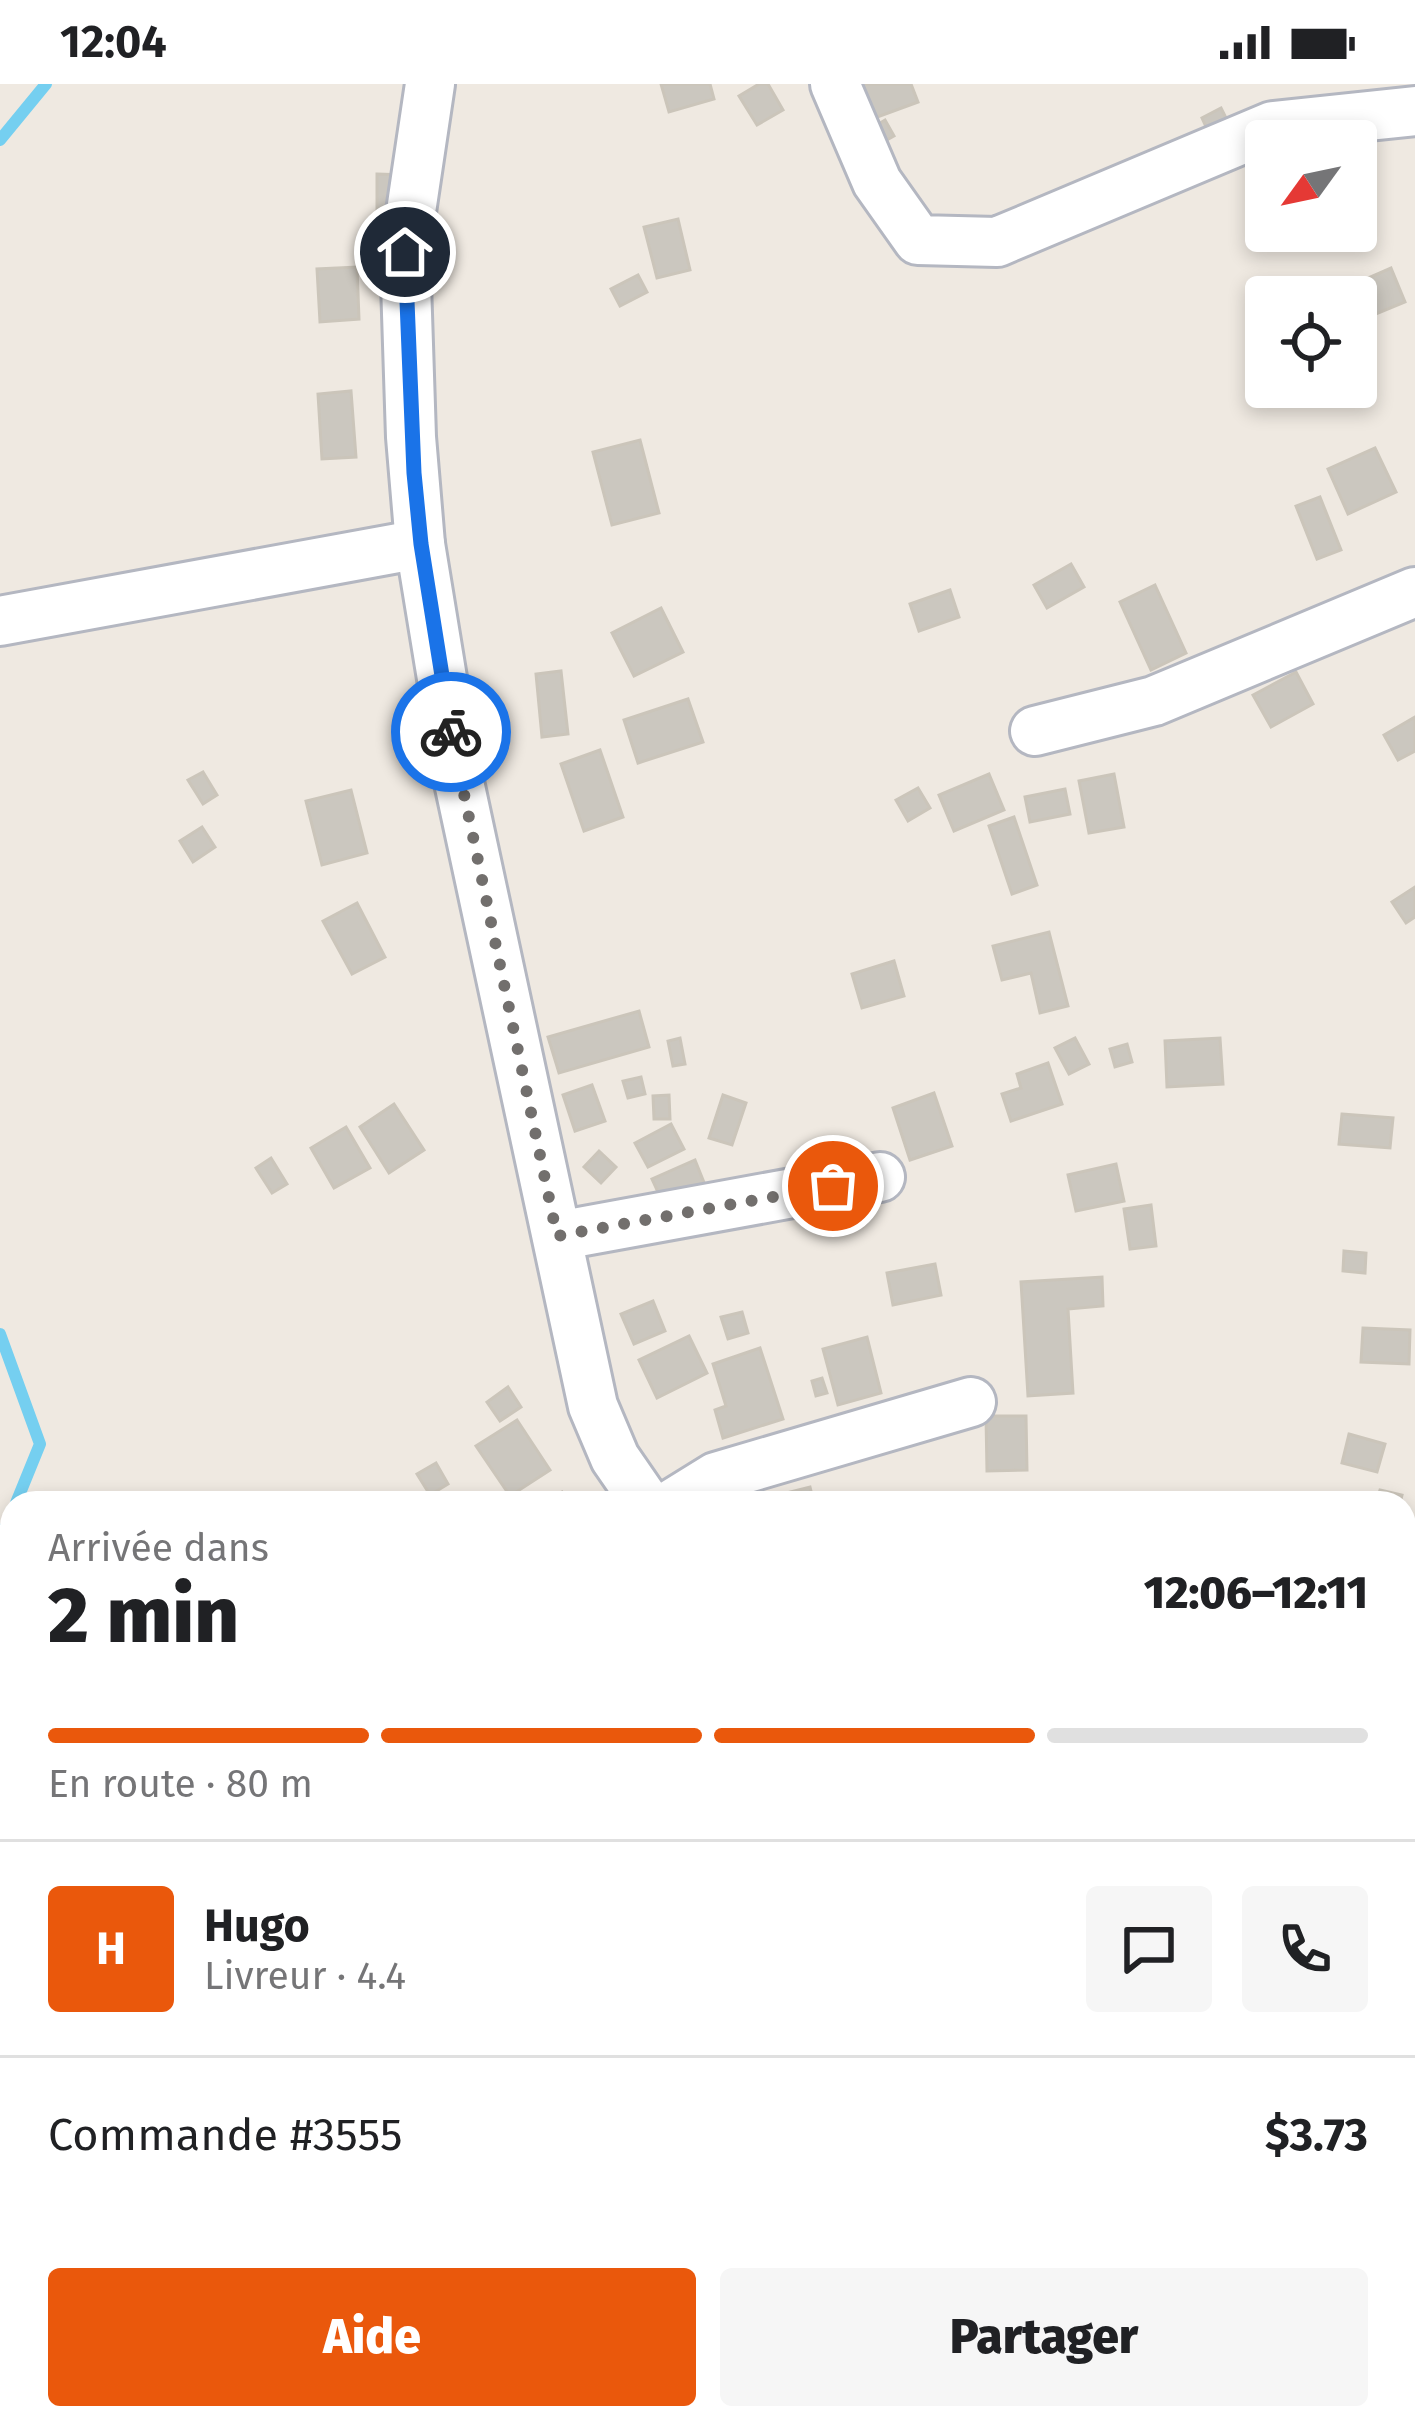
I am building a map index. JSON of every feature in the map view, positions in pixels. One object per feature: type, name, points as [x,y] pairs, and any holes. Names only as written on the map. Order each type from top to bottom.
[{"type":"street","points":[[430,84],[405,252],[410,437],[421,544],[459,782],[593,1406],[615,1458],[638,1491]]},
{"type":"street","points":[[835,84],[877,182],[918,240],[997,242],[1273,127],[1415,111]]},
{"type":"street","points":[[0,621],[421,544]]},
{"type":"street","points":[[1034,731],[1154,701],[1415,592]]},
{"type":"street","points":[[557,1236],[880,1177]]},
{"type":"street","points":[[693,1491],[716,1477],[971,1402]]},
{"type":"building","points":[[661,84],[710,84],[714,99],[669,112]]},
{"type":"building","points":[[768,84],[783,110],[757,125],[739,96]]},
{"type":"building","points":[[858,84],[911,84],[918,102],[869,120]]},
{"type":"building","points":[[1221,108],[1232,130],[1212,140],[1202,118]]},
{"type":"building","points":[[885,120],[894,136],[876,146],[867,131]]},
{"type":"building","points":[[377,174],[405,175],[406,214],[377,214]]},
{"type":"building","points":[[678,219],[690,270],[657,278],[644,227]]},
{"type":"building","points":[[357,267],[359,319],[320,322],[317,269]]},
{"type":"building","points":[[1391,268],[1405,302],[1377,313],[1377,276],[1373,276]]},
{"type":"building","points":[[638,275],[647,292],[620,306],[611,289]]},
{"type":"building","points":[[351,391],[356,457],[322,459],[318,394]]},
{"type":"building","points":[[640,440],[659,513],[612,525],[593,452]]},
{"type":"building","points":[[1375,448],[1396,492],[1348,514],[1328,469]]},
{"type":"building","points":[[1320,497],[1341,550],[1317,559],[1296,506]]},
{"type":"building","points":[[1071,564],[1084,587],[1047,608],[1034,585]]},
{"type":"building","points":[[1155,585],[1186,653],[1151,670],[1120,602]]},
{"type":"building","points":[[950,590],[959,617],[919,631],[910,604]]},
{"type":"building","points":[[661,608],[683,652],[634,676],[612,633]]},
{"type":"building","points":[[561,671],[568,734],[542,737],[536,674]]},
{"type":"building","points":[[1296,672],[1313,704],[1271,727],[1253,695]]},
{"type":"building","points":[[688,699],[703,742],[638,763],[624,720]]},
{"type":"building","points":[[1415,717],[1415,751],[1398,760],[1384,735]]},
{"type":"building","points":[[600,750],[623,817],[584,831],[561,764]]},
{"type":"building","points":[[203,772],[217,795],[203,804],[188,780]]},
{"type":"building","points":[[989,774],[1004,810],[954,831],[939,795]]},
{"type":"building","points":[[1114,774],[1124,827],[1089,833],[1079,781]]},
{"type":"building","points":[[918,788],[930,808],[908,821],[896,800]]},
{"type":"building","points":[[1065,789],[1070,814],[1030,822],[1025,797]]},
{"type":"building","points":[[351,790],[367,853],[322,865],[306,801]]},
{"type":"building","points":[[1014,817],[1037,885],[1012,894],[989,826]]},
{"type":"building","points":[[202,827],[215,847],[193,862],[180,841]]},
{"type":"building","points":[[1415,887],[1415,917],[1406,923],[1392,902]]},
{"type":"building","points":[[357,903],[385,957],[352,974],[323,921]]},
{"type":"building","points":[[1049,932],[1068,1006],[1040,1013],[1031,973],[1002,980],[993,946]]},
{"type":"building","points":[[894,961],[904,996],[862,1008],[852,974]]},
{"type":"building","points":[[639,1011],[649,1047],[559,1073],[548,1037]]},
{"type":"building","points":[[680,1038],[685,1064],[673,1066],[668,1041]]},
{"type":"building","points":[[1075,1038],[1089,1064],[1069,1074],[1055,1048]]},
{"type":"building","points":[[1220,1038],[1223,1084],[1167,1087],[1165,1041]]},
{"type":"building","points":[[1127,1044],[1132,1062],[1115,1067],[1110,1049]]},
{"type":"building","points":[[1048,1063],[1062,1104],[1011,1121],[1002,1094],[1021,1088],[1017,1074]]},
{"type":"building","points":[[641,1077],[645,1094],[628,1098],[623,1081]]},
{"type":"building","points":[[592,1085],[605,1121],[575,1131],[563,1095]]},
{"type":"building","points":[[934,1093],[952,1146],[910,1160],[893,1108]]},
{"type":"building","points":[[669,1095],[670,1119],[654,1119],[653,1096]]},
{"type":"building","points":[[723,1095],[746,1103],[732,1145],[709,1138]]},
{"type":"building","points":[[394,1104],[424,1150],[389,1173],[360,1127]]},
{"type":"building","points":[[1342,1114],[1393,1118],[1390,1148],[1339,1144]]},
{"type":"building","points":[[671,1124],[684,1149],[648,1167],[635,1143]]},
{"type":"building","points":[[346,1127],[370,1168],[334,1188],[311,1148]]},
{"type":"building","points":[[599,1151],[616,1167],[601,1183],[584,1167]]},
{"type":"building","points":[[271,1158],[287,1184],[272,1193],[256,1168]]},
{"type":"building","points":[[695,1160],[705,1185],[663,1203],[652,1179]]},
{"type":"building","points":[[1116,1164],[1124,1201],[1076,1211],[1068,1175]]},
{"type":"building","points":[[1151,1205],[1156,1246],[1130,1249],[1124,1209]]},
{"type":"building","points":[[1344,1251],[1366,1253],[1365,1273],[1343,1271]]},
{"type":"building","points":[[935,1264],[941,1295],[893,1305],[887,1273]]},
{"type":"building","points":[[1102,1277],[1103,1306],[1068,1309],[1073,1393],[1028,1396],[1021,1282]]},
{"type":"building","points":[[653,1301],[665,1331],[634,1344],[621,1314]]},
{"type":"building","points":[[742,1312],[748,1333],[728,1339],[721,1317]]},
{"type":"building","points":[[1363,1328],[1410,1330],[1409,1364],[1361,1362]]},
{"type":"building","points":[[689,1336],[707,1373],[657,1398],[639,1360]]},
{"type":"building","points":[[867,1337],[881,1393],[838,1405],[823,1349]]},
{"type":"building","points":[[760,1348],[783,1419],[723,1438],[715,1410],[726,1406],[713,1364]]},
{"type":"building","points":[[822,1378],[827,1393],[816,1396],[812,1381]]},
{"type":"building","points":[[508,1387],[521,1407],[500,1421],[487,1402]]},
{"type":"building","points":[[986,1416],[1026,1416],[1027,1470],[987,1471]]},
{"type":"building","points":[[517,1420],[550,1470],[518,1491],[507,1491],[476,1446]]},
{"type":"building","points":[[1349,1434],[1385,1444],[1377,1472],[1342,1463]]},
{"type":"building","points":[[436,1463],[448,1484],[428,1491],[417,1474]]},
{"type":"waterway","points":[[0,140],[46,84]]},
{"type":"waterway","points":[[0,1334],[40,1444],[21,1491]]},
{"type":"way so far","points":[[451,732],[557,1236],[833,1186]]},
{"type":"route","points":[[405,252],[410,437],[421,544],[451,732]]}]
